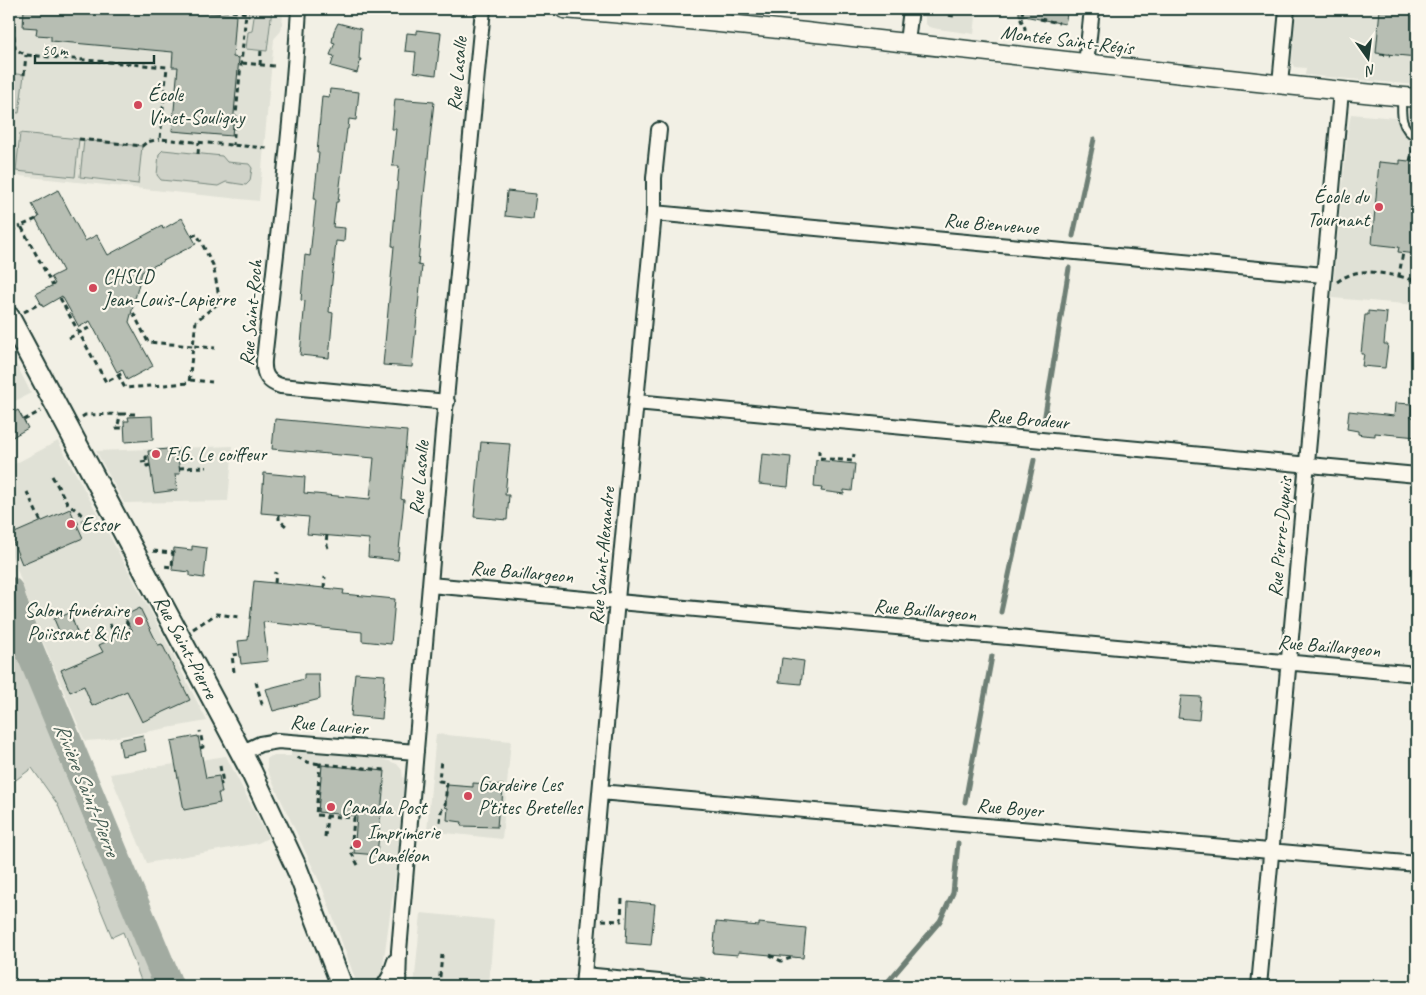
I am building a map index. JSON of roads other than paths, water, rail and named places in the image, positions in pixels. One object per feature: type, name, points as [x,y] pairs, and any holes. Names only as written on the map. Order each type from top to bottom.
[{"type":"main road","name":"Rue Saint-Pierre","points":[[15,315],[241,753],[293,861],[342,986]]},
{"type":"street","name":"Rue Saint-Roch","points":[[298,9],[296,60],[263,369],[265,377],[281,386],[447,402]]},
{"type":"street","name":"Rue Lasalle","points":[[398,986],[398,951],[430,585],[484,9]]},
{"type":"street","name":"Montée Saint-Régis","points":[[564,9],[723,16],[907,42],[1086,64],[1409,97]]},
{"type":"street","points":[[907,42],[911,9]]},
{"type":"street","points":[[1086,64],[1092,9]]},
{"type":"street","points":[[1280,84],[1287,9]]},
{"type":"street","name":"Rue Pierre-Dupuis","points":[[1259,986],[1306,465],[1328,280],[1341,91]]},
{"type":"street","name":"Rue Saint-Alexandre","points":[[583,981],[654,213],[654,178],[659,130]]},
{"type":"street","name":"Rue Bienvenue","points":[[654,213],[1328,280]]},
{"type":"street","name":"Rue Brodeur","points":[[636,402],[1417,475]]},
{"type":"street","name":"Rue Baillargeon","points":[[430,585],[1417,674]]},
{"type":"street","name":"Rue Laurier","points":[[241,753],[260,744],[278,741],[416,752]]},
{"type":"street","name":"Rue Boyer","points":[[600,792],[1417,864]]},
{"type":"street","name":"Rue Lasalle","points":[[384,986],[390,976],[398,951]]},
{"type":"street","points":[[583,981],[702,986]]},
{"type":"lane","points":[[1409,97],[1402,120],[1405,128],[1417,137]]},
{"type":"waterway","points":[[1073,236],[1094,139]]},
{"type":"waterway","points":[[1044,421],[1069,268]]},
{"type":"waterway","points":[[1001,612],[1034,460]]},
{"type":"waterway","name":"Rivière Saint-Pierre","points":[[9,591],[25,639],[169,986]]},
{"type":"waterway","points":[[965,802],[992,656]]},
{"type":"waterway","points":[[886,984],[940,921],[953,893],[958,843]]},
{"type":"place","name":"École Vinet-Souligny","points":[[138,105]]},
{"type":"place","name":"École du Tournant","points":[[1379,207]]},
{"type":"place","name":"CHSLD Jean-Louis-Lapierre","points":[[93,288]]},
{"type":"place","name":"F.G. Le coiffeur","points":[[156,454]]},
{"type":"place","name":"Essor","points":[[71,524]]},
{"type":"place","name":"Salon funéraire Poiissant & fils","points":[[139,621]]},
{"type":"place","name":"Gardeire Les P'tites Bretelles","points":[[468,796]]},
{"type":"place","name":"Canada Post","points":[[331,807]]},
{"type":"place","name":"Imprimerie Caméléon","points":[[357,844]]}]
